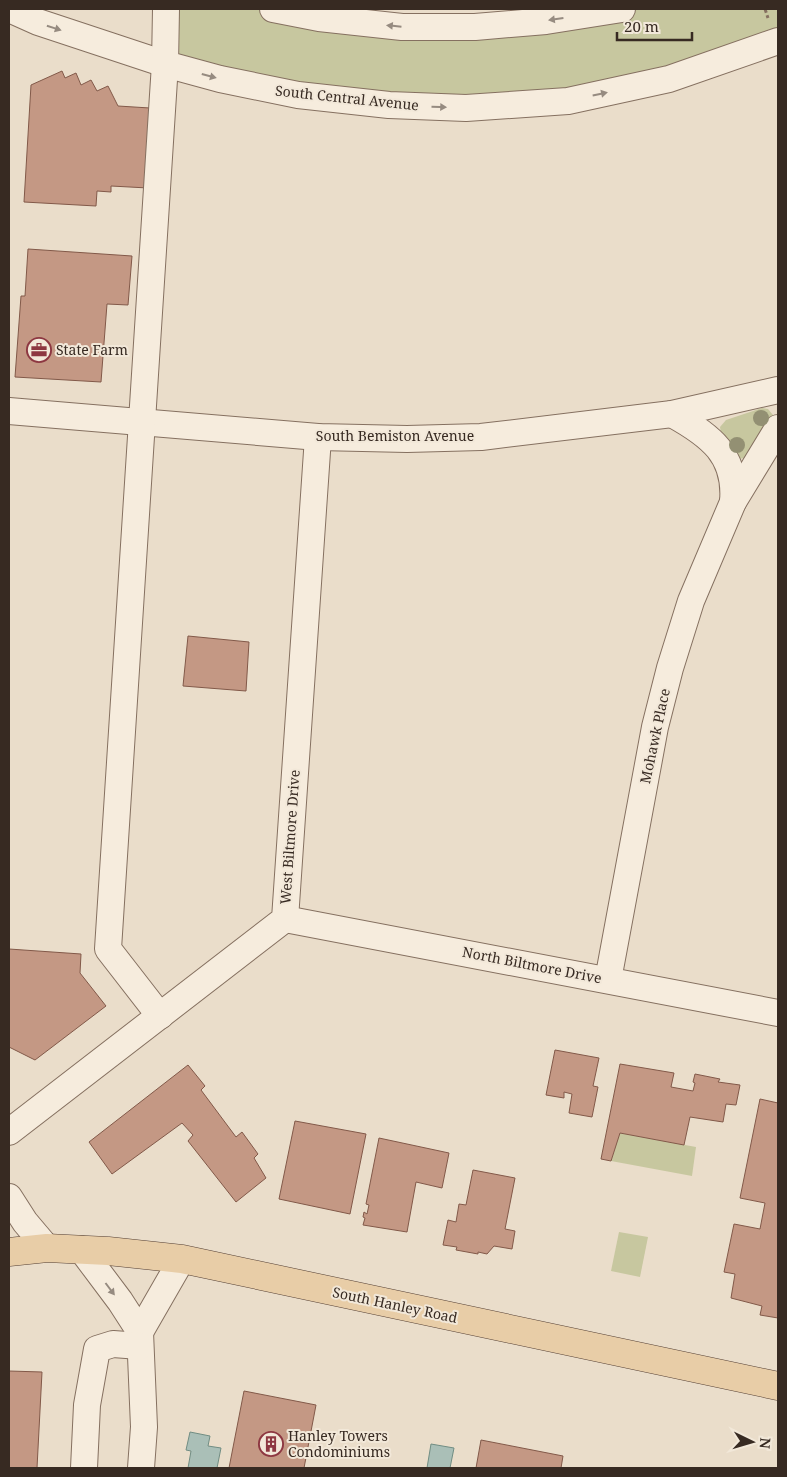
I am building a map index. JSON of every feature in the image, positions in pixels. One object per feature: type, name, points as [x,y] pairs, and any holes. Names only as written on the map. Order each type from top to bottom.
[{"type":"main road","name":"South Hanley Road","points":[[9,1252],[47,1248],[81,1249],[182,1259],[245,1274],[778,1386]]},
{"type":"street","name":"South Central Avenue","points":[[9,9],[38,22],[164,64],[220,79],[298,95],[389,106],[466,108],[568,101],[669,79],[778,41]]},
{"type":"street","points":[[160,1016],[108,949],[166,9]]},
{"type":"street","points":[[273,9],[319,18],[402,27],[475,27],[546,20],[622,9]]},
{"type":"street","name":"South Bemiston Avenue","points":[[9,411],[318,437],[407,439],[481,437],[672,414],[778,390]]},
{"type":"street","name":"Mohawk Place","points":[[672,414],[709,437],[723,453],[731,471],[734,488],[733,502]]},
{"type":"street","name":"Mohawk Place","points":[[608,980],[655,728],[668,676],[691,601],[733,502],[778,428]]},
{"type":"street","name":"West Biltmore Drive","points":[[9,1132],[285,919],[318,437]]},
{"type":"street","name":"North Biltmore Drive","points":[[285,919],[778,1013]]},
{"type":"street","points":[[9,1197],[25,1222],[47,1248]]},
{"type":"street","points":[[81,1249],[120,1302],[140,1339],[144,1427],[141,1468]]},
{"type":"street","points":[[140,1339],[182,1259]]},
{"type":"street","points":[[84,1468],[87,1406],[97,1349],[140,1339]]},
{"type":"green space","points":[[166,9],[273,9],[402,27],[622,9],[778,9],[778,41],[669,79],[466,108],[165,64]]},
{"type":"green space","points":[[762,408],[768,409],[773,415],[772,420],[746,458],[737,459],[721,433],[720,427],[726,420]]},
{"type":"green space","points":[[620,1133],[696,1147],[692,1176],[611,1161]]},
{"type":"green space","points":[[619,1232],[648,1237],[640,1277],[611,1271]]},
{"type":"shaded area","points":[[190,1432],[210,1436],[208,1446],[221,1448],[217,1468],[188,1468],[191,1451],[186,1450]]},
{"type":"shaded area","points":[[431,1444],[454,1448],[450,1468],[427,1468]]},
{"type":"building","points":[[62,71],[65,78],[76,73],[81,85],[91,80],[97,91],[108,86],[118,106],[150,108],[148,188],[111,186],[111,192],[97,191],[96,206],[24,202],[31,85]]},
{"type":"building","points":[[28,249],[132,256],[128,305],[107,304],[101,382],[15,377],[21,296],[25,296]]},
{"type":"building","points":[[188,636],[249,642],[246,691],[183,686]]},
{"type":"building","points":[[9,949],[81,954],[80,973],[106,1006],[35,1060],[9,1047]]},
{"type":"building","points":[[555,1050],[599,1058],[593,1086],[598,1087],[592,1117],[569,1113],[572,1094],[564,1092],[564,1098],[546,1095]]},
{"type":"building","points":[[620,1064],[674,1073],[671,1087],[693,1091],[695,1074],[720,1079],[718,1082],[740,1085],[736,1105],[726,1104],[723,1122],[690,1117],[684,1145],[620,1133],[611,1161],[601,1159]]},
{"type":"building","points":[[188,1065],[205,1086],[201,1090],[236,1137],[242,1132],[258,1154],[254,1158],[266,1178],[236,1202],[188,1141],[193,1135],[182,1123],[112,1174],[89,1142]]},
{"type":"building","points":[[760,1099],[778,1103],[778,1318],[760,1315],[762,1306],[731,1298],[735,1274],[724,1272],[734,1224],[760,1229],[765,1203],[740,1198]]},
{"type":"building","points":[[295,1121],[366,1134],[350,1214],[279,1199]]},
{"type":"building","points":[[379,1138],[449,1153],[442,1188],[416,1182],[407,1232],[363,1225],[364,1212],[367,1214],[369,1205],[366,1204]]},
{"type":"building","points":[[473,1170],[515,1178],[505,1229],[515,1231],[512,1249],[494,1246],[487,1254],[478,1252],[478,1254],[456,1250],[457,1247],[443,1245],[448,1220],[456,1222],[459,1204],[466,1205]]},
{"type":"building","points":[[9,1371],[42,1372],[37,1468],[9,1468]]},
{"type":"building","name":"Hanley Towers Condominiums","points":[[244,1391],[316,1405],[304,1468],[229,1468]]},
{"type":"building","points":[[481,1440],[563,1456],[561,1468],[476,1468]]},
{"type":"place","name":"State Farm","points":[[39,350]]},
{"type":"place","name":"Hanley Towers Condominiums","points":[[271,1444]]}]
